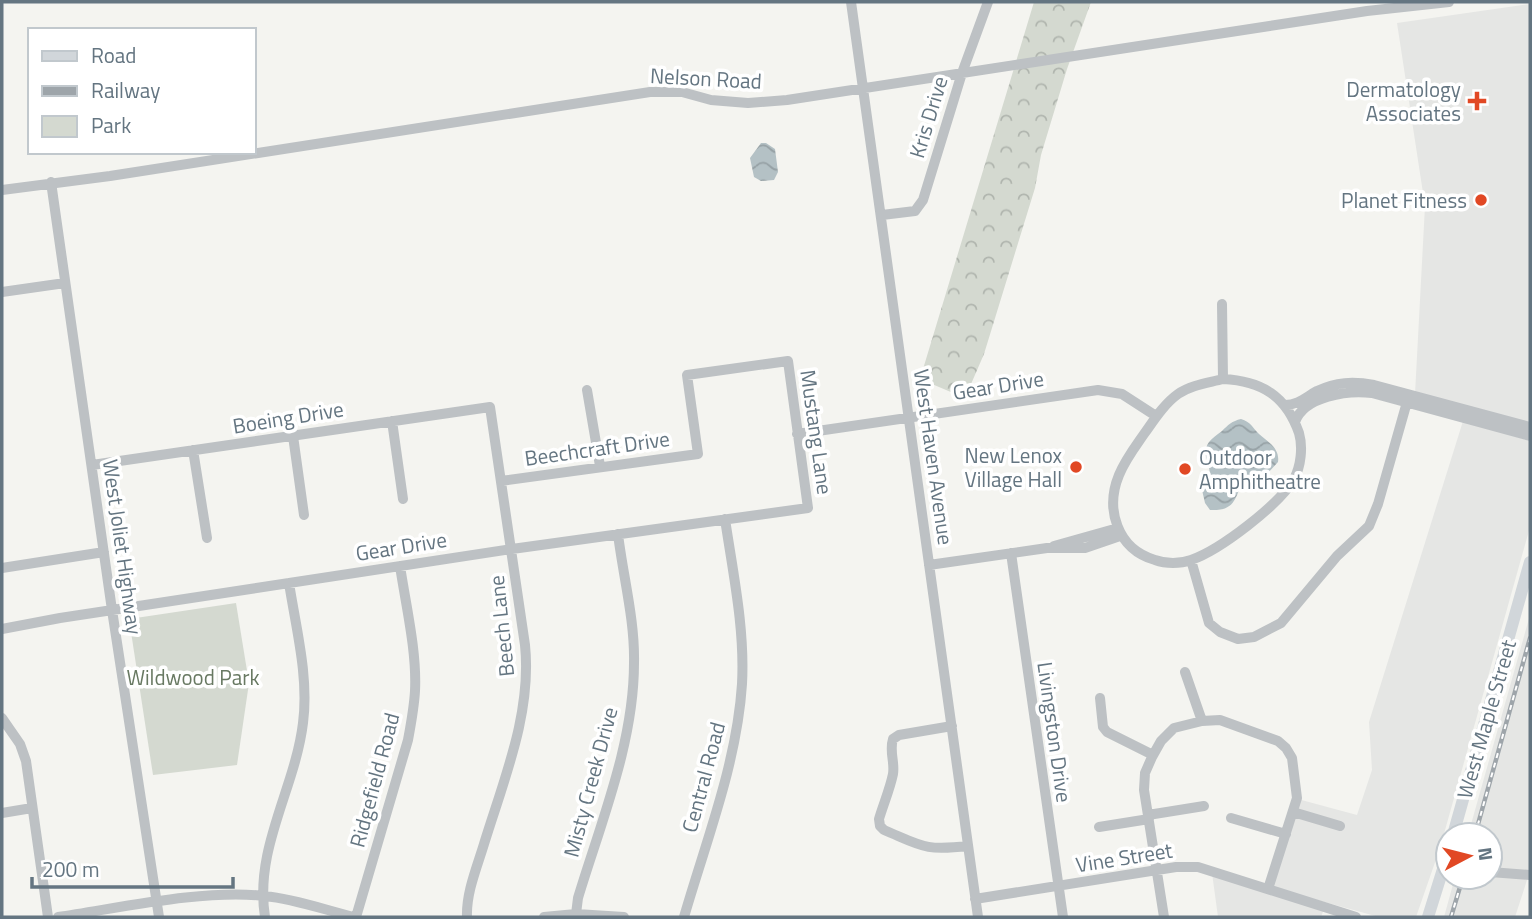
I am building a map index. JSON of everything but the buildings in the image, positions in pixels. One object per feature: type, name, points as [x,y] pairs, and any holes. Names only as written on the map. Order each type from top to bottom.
[{"type":"main road","name":"West Maple Street","points":[[1457,821],[1530,562]]},
{"type":"main road","points":[[1428,917],[1437,891]]},
{"type":"street","name":"West Haven Avenue","points":[[851,2],[978,917]]},
{"type":"street","name":"Kris Drive","points":[[882,215],[915,211],[923,200],[962,73],[988,2]]},
{"type":"street","name":"Nelson Road","points":[[256,153],[650,92],[682,92],[711,100],[748,103],[962,73],[1367,6],[1449,2]]},
{"type":"street","name":"Nelson Road","points":[[2,190],[251,154]]},
{"type":"street","name":"West Joliet Highway","points":[[51,182],[159,917]]},
{"type":"street","points":[[2,292],[65,283]]},
{"type":"street","points":[[1222,304],[1223,379]]},
{"type":"street","name":"Mustang Lane","points":[[698,454],[687,375],[789,361],[808,508]]},
{"type":"street","points":[[1223,379],[1256,385],[1285,405],[1302,441],[1296,476],[1278,501],[1222,544],[1191,560],[1171,563],[1141,555],[1119,532],[1112,501],[1120,471],[1156,416],[1180,393],[1223,379]]},
{"type":"street","points":[[1285,405],[1300,402],[1332,385],[1352,381],[1374,385],[1408,399],[1530,436]]},
{"type":"street","points":[[587,390],[600,466]]},
{"type":"street","name":"Gear Drive","points":[[797,434],[1098,390],[1122,394],[1156,416]]},
{"type":"street","points":[[1295,422],[1303,409],[1336,394],[1355,391],[1408,399],[1530,427]]},
{"type":"street","points":[[1191,560],[1209,623],[1220,632],[1238,639],[1254,636],[1281,622],[1336,556],[1369,526],[1378,504],[1408,399]]},
{"type":"street","name":"Boeing Drive","points":[[92,465],[489,407]]},
{"type":"street","name":"Beech Lane","points":[[467,917],[471,887],[517,738],[527,688],[526,645],[489,407]]},
{"type":"street","points":[[391,421],[403,499]]},
{"type":"street","points":[[293,436],[304,515]]},
{"type":"street","points":[[193,450],[207,538]]},
{"type":"street","name":"Beechcraft Drive","points":[[501,481],[698,454]]},
{"type":"street","name":"Gear Drive","points":[[2,629],[512,549],[808,508]]},
{"type":"street","name":"Central Road","points":[[684,917],[734,748],[739,715],[742,659],[740,628],[725,519]]},
{"type":"street","points":[[929,565],[1047,548],[1119,532]]},
{"type":"street","name":"Misty Creek Drive","points":[[576,914],[578,898],[611,787],[631,707],[634,643],[618,534]]},
{"type":"street","points":[[2,568],[104,552]]},
{"type":"street","name":"Livingston Drive","points":[[1011,553],[1063,917]]},
{"type":"street","name":"Ridgefield Road","points":[[355,917],[413,715],[414,664],[400,566]]},
{"type":"street","points":[[265,917],[263,875],[267,849],[299,747],[303,722],[304,690],[289,583]]},
{"type":"street","points":[[1185,672],[1202,721]]},
{"type":"street","points":[[1100,698],[1103,727],[1107,732],[1153,755]]},
{"type":"street","points":[[2,718],[20,744],[26,761],[48,917]]},
{"type":"street","points":[[1164,917],[1144,790],[1146,773],[1153,755],[1161,741],[1174,728],[1220,720],[1278,741],[1292,758],[1297,798],[1268,889]]},
{"type":"street","points":[[952,726],[899,735],[893,739],[892,777],[878,819],[884,830],[918,846],[930,849],[968,846]]},
{"type":"street","points":[[1099,827],[1204,806]]},
{"type":"street","points":[[2,813],[32,808]]},
{"type":"street","points":[[1293,812],[1340,826]]},
{"type":"street","points":[[1231,818],[1286,834]]},
{"type":"street","name":"Vine Street","points":[[975,899],[1176,867],[1198,867],[1356,917]]},
{"type":"street","points":[[1504,873],[1530,875]]},
{"type":"street","points":[[58,917],[225,895],[288,900],[355,917]]},
{"type":"street","points":[[544,917],[576,914],[624,917]]},
{"type":"shaded area","points":[[1530,4],[1530,425],[1415,394],[1425,206],[1397,23]]},
{"type":"shaded area","points":[[1463,421],[1530,441],[1530,527],[1448,821],[1434,821],[1434,865],[1416,917],[1379,917],[1266,886],[1294,798],[1357,815],[1372,770],[1369,722]]},
{"type":"shaded area","points":[[1530,615],[1530,873],[1504,870],[1504,821],[1472,821]]},
{"type":"shaded area","points":[[1212,873],[1324,909],[1321,917],[1218,917]]},
{"type":"shaded area","points":[[1504,875],[1528,877],[1515,917],[1444,917],[1451,891],[1504,891]]},
{"type":"green space","points":[[1034,2],[1091,2],[1067,69],[1041,155],[1035,188],[984,354],[965,398],[920,379]]},
{"type":"green space","name":"Wildwood Park","points":[[236,603],[249,683],[237,765],[153,775],[129,619]]},
{"type":"water","points":[[761,143],[775,149],[778,172],[774,180],[761,181],[754,177],[750,158]]},
{"type":"water","points":[[1241,419],[1249,423],[1273,446],[1278,462],[1267,474],[1244,479],[1230,506],[1210,510],[1202,490],[1209,475],[1206,448],[1228,425]]},
{"type":"railway","points":[[1479,821],[1530,638]]},
{"type":"railway","points":[[1451,917],[1459,891]]},
{"type":"place","name":"Dermatology Associates","points":[[1477,101]]},
{"type":"place","name":"Planet Fitness","points":[[1481,200]]},
{"type":"place","name":"New Lenox Village Hall","points":[[1076,467]]},
{"type":"place","name":"Outdoor Amphitheatre","points":[[1185,469]]}]
